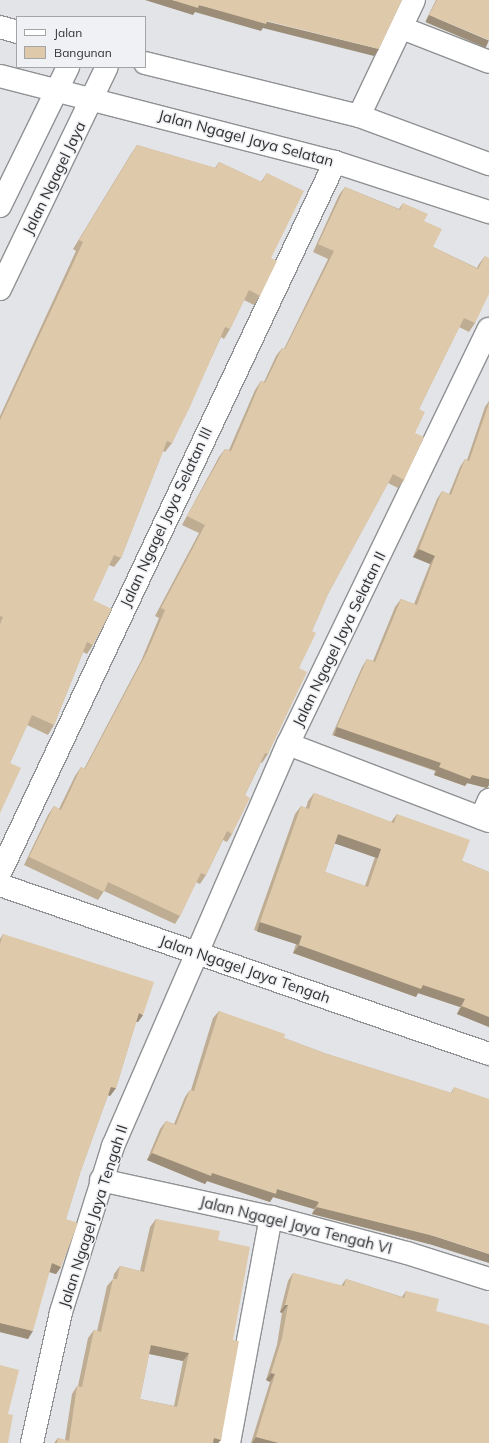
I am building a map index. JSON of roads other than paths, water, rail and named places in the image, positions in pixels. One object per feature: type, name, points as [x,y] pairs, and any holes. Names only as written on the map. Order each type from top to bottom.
[{"type":"street","points":[[359,116],[414,0]]},
{"type":"street","points":[[0,28],[16,32]]},
{"type":"street","points":[[402,28],[487,55]]},
{"type":"street","points":[[146,63],[359,116],[489,164]]},
{"type":"street","points":[[0,206],[68,68]]},
{"type":"street","name":"Jalan Ngagel Jaya","points":[[0,289],[107,68]]},
{"type":"street","name":"Jalan Ngagel Jaya Selatan","points":[[0,76],[58,89],[335,162],[489,212]]},
{"type":"street","name":"Jalan Ngagel Jaya Selatan III","points":[[0,873],[335,162]]},
{"type":"street","name":"Jalan Ngagel Jaya Selatan II","points":[[196,952],[288,744],[489,329]]},
{"type":"street","points":[[288,744],[486,813]]},
{"type":"street","name":"Jalan Ngagel Jaya Tengah","points":[[0,885],[489,1054]]},
{"type":"street","name":"Jalan Ngagel Jaya Tengah II","points":[[32,1443],[61,1312],[101,1180],[196,952]]},
{"type":"street","name":"Jalan Ngagel Jaya Tengah VI","points":[[101,1180],[271,1217],[407,1253],[489,1280]]},
{"type":"street","points":[[229,1443],[271,1217]]}]
